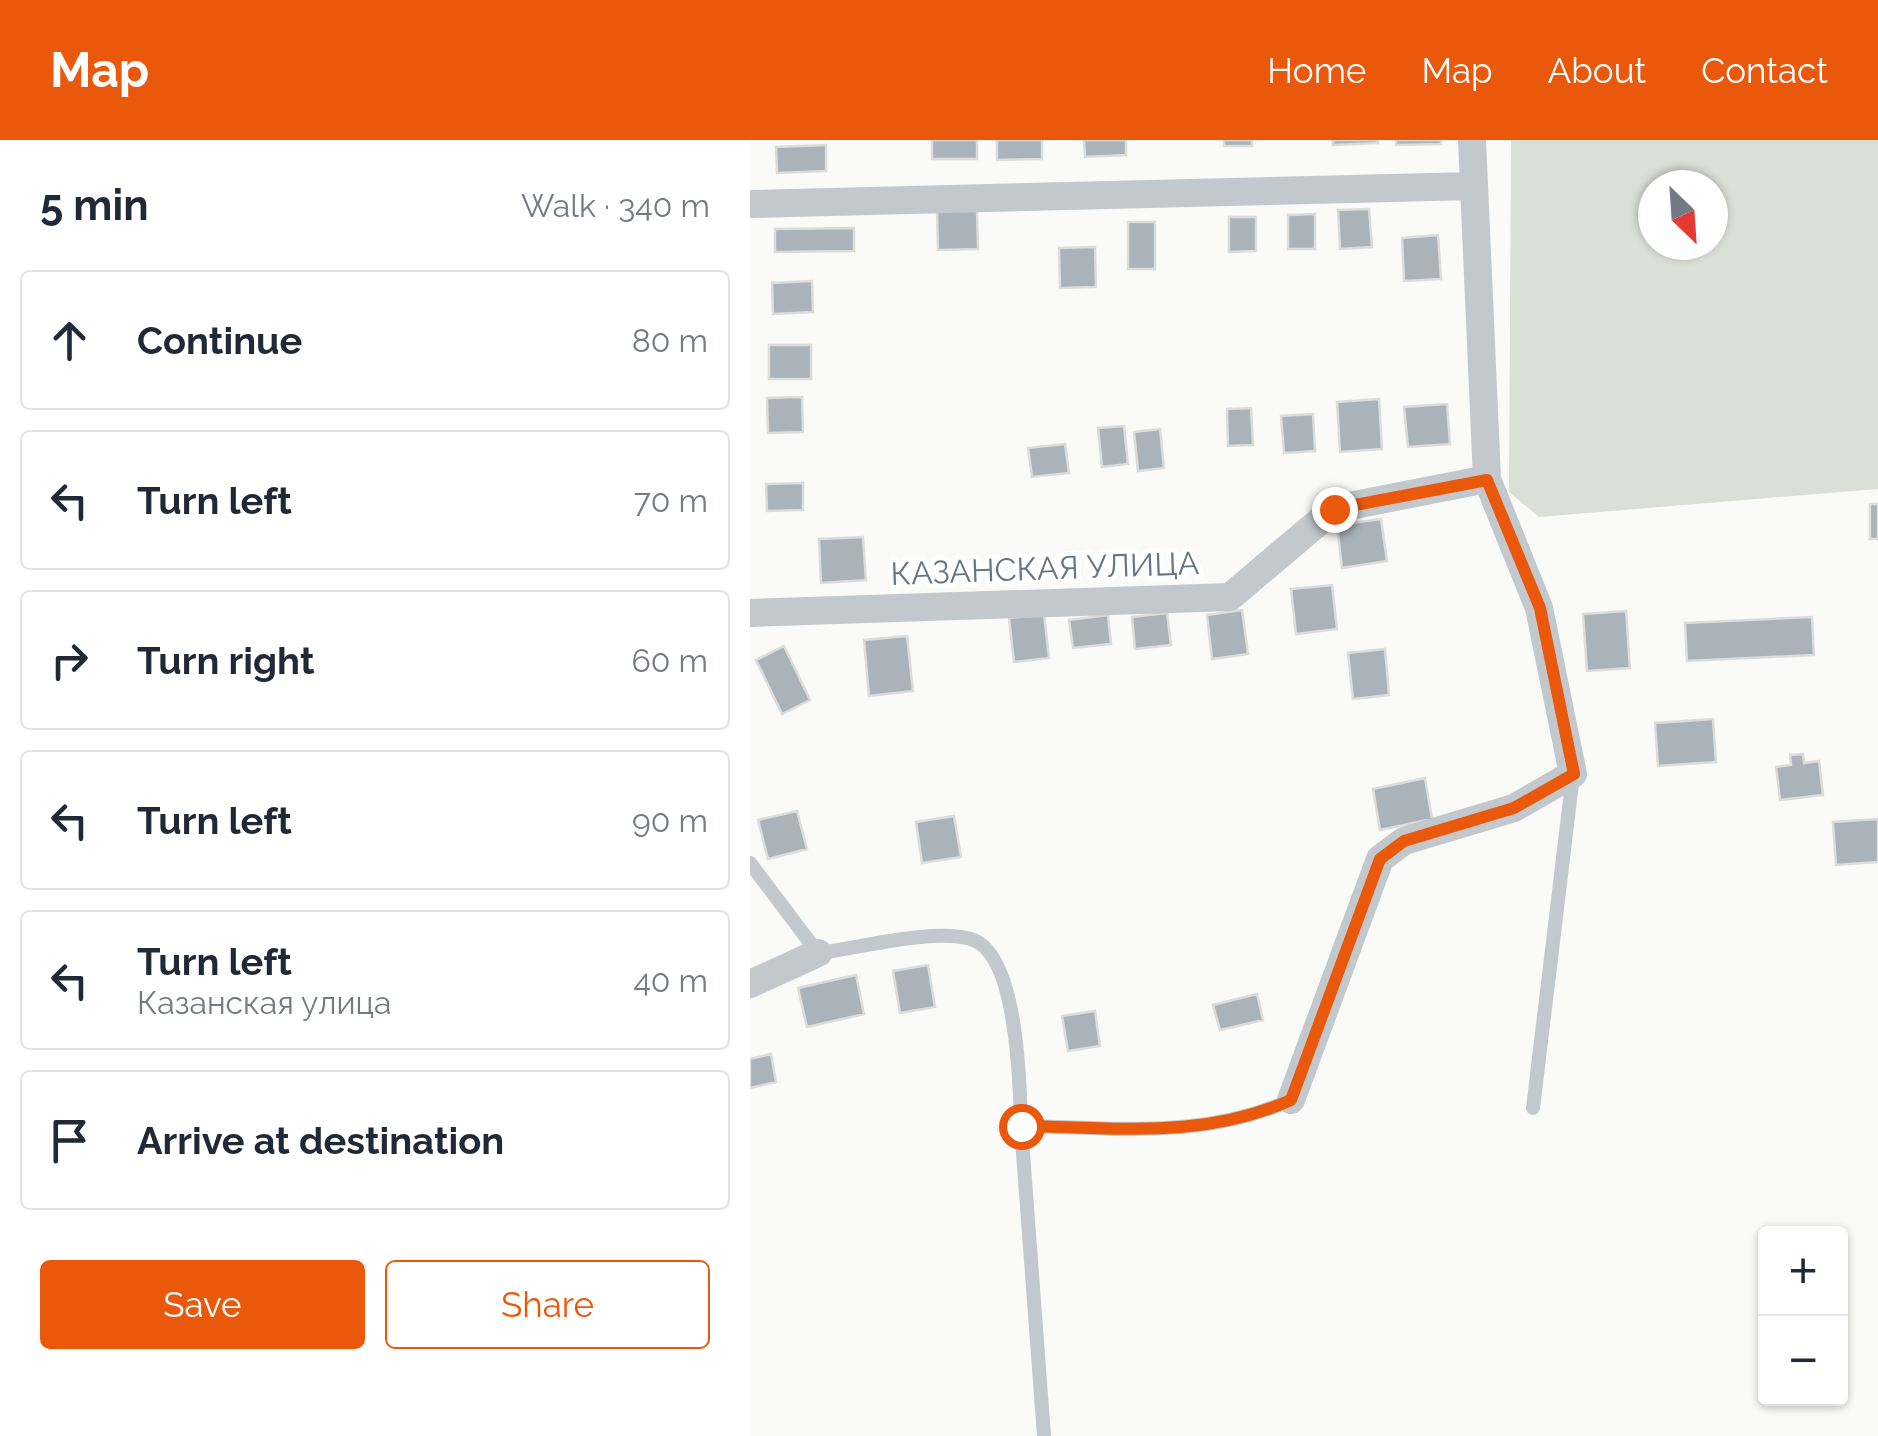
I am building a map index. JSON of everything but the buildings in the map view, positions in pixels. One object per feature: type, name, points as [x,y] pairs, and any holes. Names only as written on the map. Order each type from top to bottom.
[{"type":"street","points":[[1291,1100],[1380,859],[1404,841],[1514,808],[1574,774],[1540,608],[1487,480],[1472,140]]},
{"type":"street","points":[[750,204],[1472,186]]},
{"type":"street","name":"КАЗАНСКАЯ УЛИЦА","points":[[750,613],[1230,597],[1334,509],[1487,480]]},
{"type":"street","points":[[750,984],[818,953]]},
{"type":"lane","points":[[1534,1108],[1574,774]]},
{"type":"lane","points":[[750,863],[818,953],[950,936],[975,940],[990,955],[1008,996],[1020,1051],[1021,1126],[1044,1436]]},
{"type":"lane","points":[[1021,1126],[1202,1128],[1249,1118],[1291,1100]]},
{"type":"shaded area","points":[[1511,140],[1878,140],[1878,489],[1539,517],[1509,492]]},
{"type":"route","points":[[1021,1126],[1202,1128],[1249,1118],[1291,1100],[1380,859],[1404,841],[1514,808],[1574,774],[1540,608],[1487,480],[1334,509]]}]
